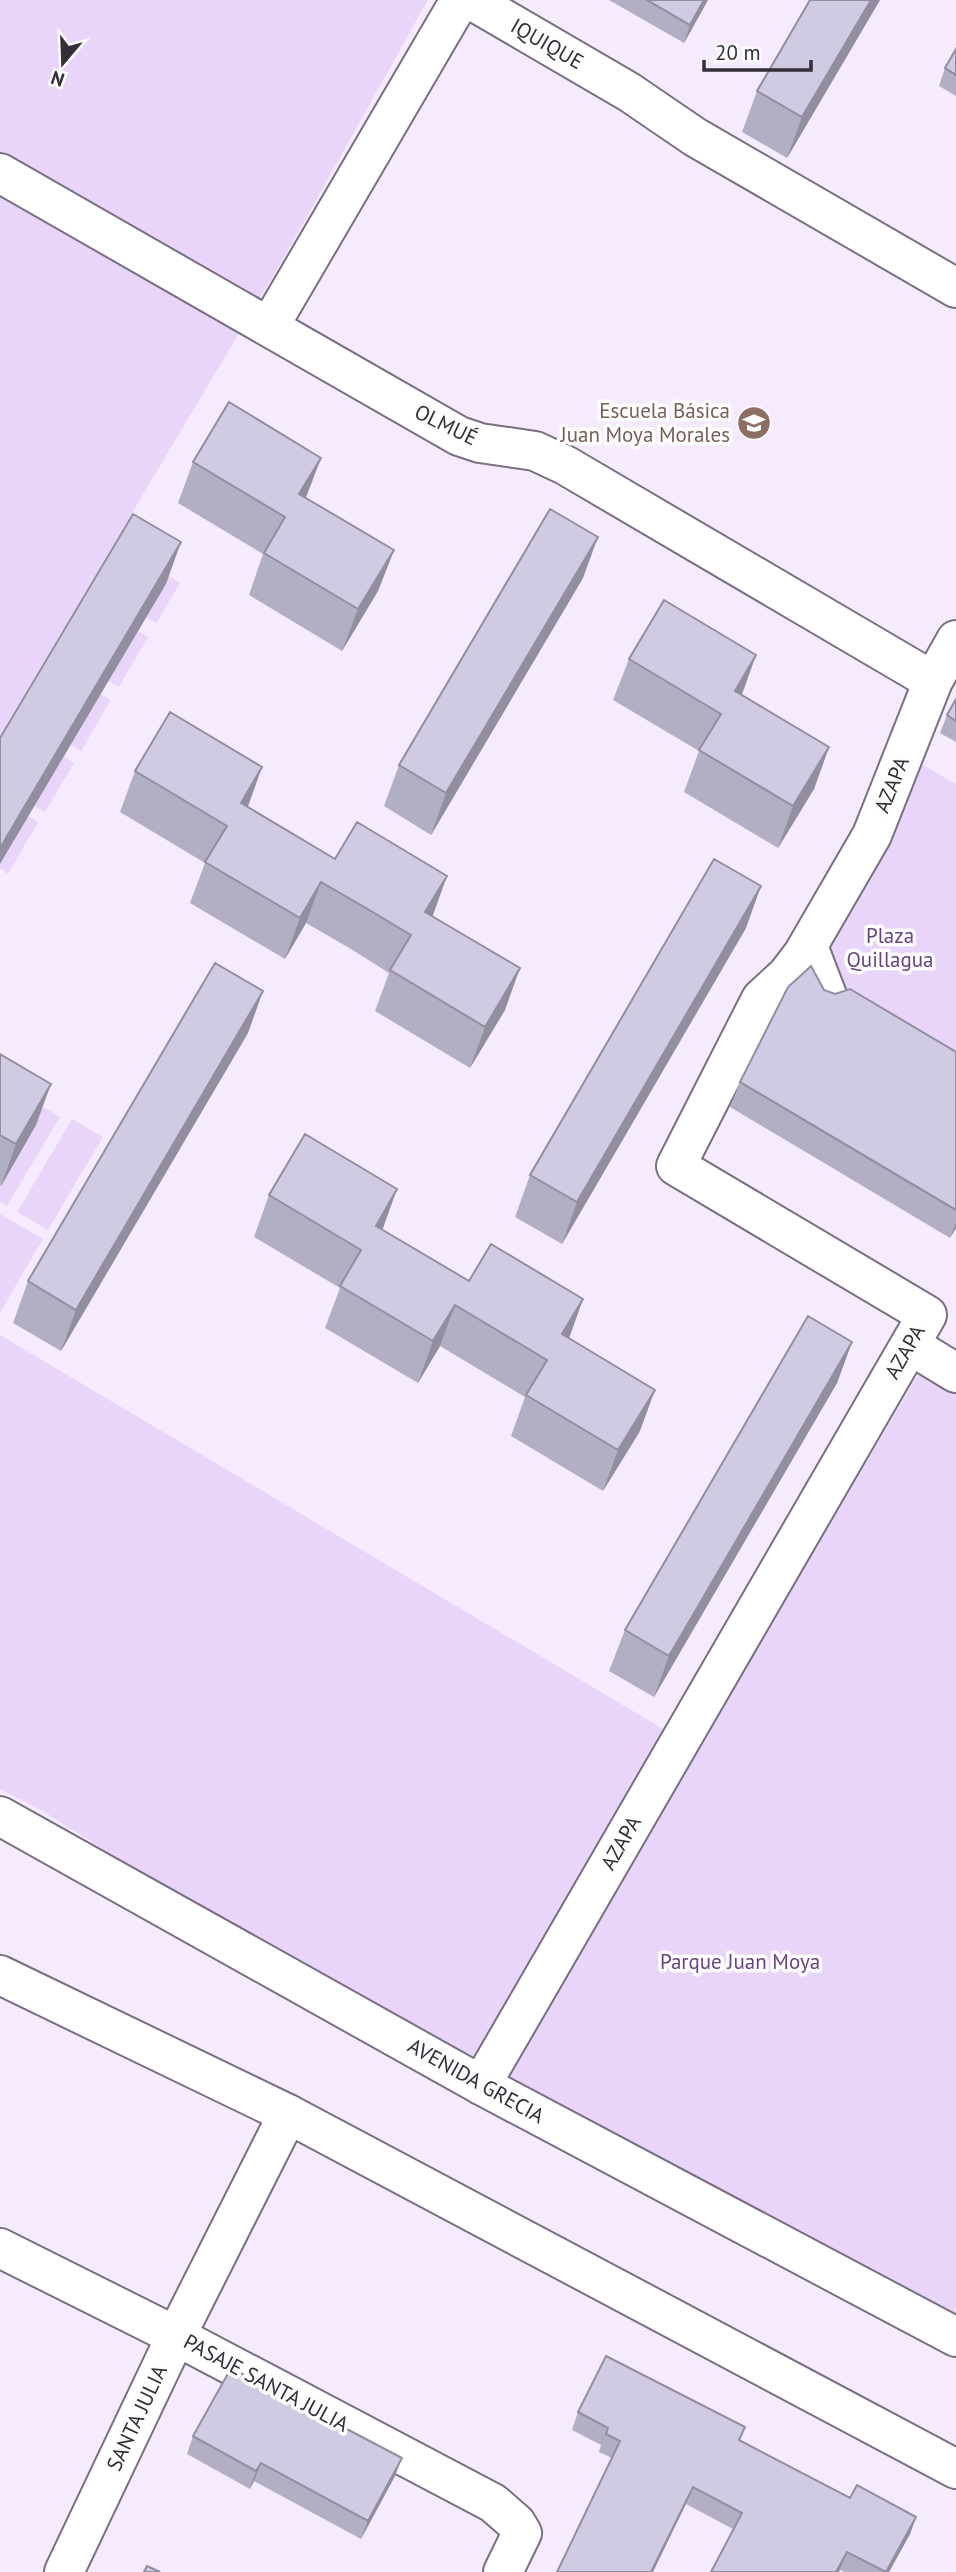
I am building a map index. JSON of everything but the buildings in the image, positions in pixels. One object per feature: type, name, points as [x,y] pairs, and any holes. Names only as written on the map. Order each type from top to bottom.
[{"type":"street","name":"IQUIQUE","points":[[269,327],[456,6],[463,1],[473,1],[629,92],[695,137],[956,288]]},
{"type":"street","name":"OLMUÉ","points":[[0,173],[459,436],[480,443],[535,451],[565,465],[933,681]]},
{"type":"street","name":"AZAPA","points":[[481,2085],[927,1315],[676,1166],[761,999],[787,975],[807,946],[872,835],[933,681],[956,640]]},
{"type":"street","points":[[807,946],[828,998]]},
{"type":"street","points":[[910,1345],[956,1373]]},
{"type":"street","name":"AVENIDA GRECIA","points":[[0,1816],[481,2085],[956,2337]]},
{"type":"street","points":[[0,1975],[288,2114],[956,2469]]},
{"type":"street","name":"SANTA JULIA","points":[[64,2572],[176,2336],[288,2114]]},
{"type":"street","name":"PASAJE SANTA JULIA","points":[[0,2248],[176,2336],[493,2503],[508,2515],[522,2533],[503,2572]]},
{"type":"green space","points":[[0,0],[428,0],[282,261],[0,735]]},
{"type":"green space","points":[[121,549],[180,583],[157,623],[146,617]]},
{"type":"green space","points":[[138,631],[148,637],[119,687],[108,681]]},
{"type":"green space","points":[[100,694],[111,700],[81,751],[70,745]]},
{"type":"green space","points":[[64,756],[74,763],[45,812],[34,806]]},
{"type":"green space","name":"Plaza Quillagua","points":[[914,760],[956,784],[956,1072],[838,1004],[819,940]]},
{"type":"green space","points":[[28,816],[38,822],[8,874],[0,868],[0,864]]},
{"type":"green space","points":[[0,1082],[60,1117],[7,1206],[0,1202]]},
{"type":"green space","points":[[72,1119],[103,1137],[48,1230],[17,1212]]},
{"type":"green space","points":[[0,1214],[43,1239],[0,1313]]},
{"type":"green space","name":"Parque Juan Moya","points":[[0,1335],[697,1749],[922,1368],[956,1389],[956,2319],[339,1997],[41,1810],[0,1789]]},
{"type":"place","name":"Escuela Básica Juan Moya Morales","points":[[754,423]]}]
